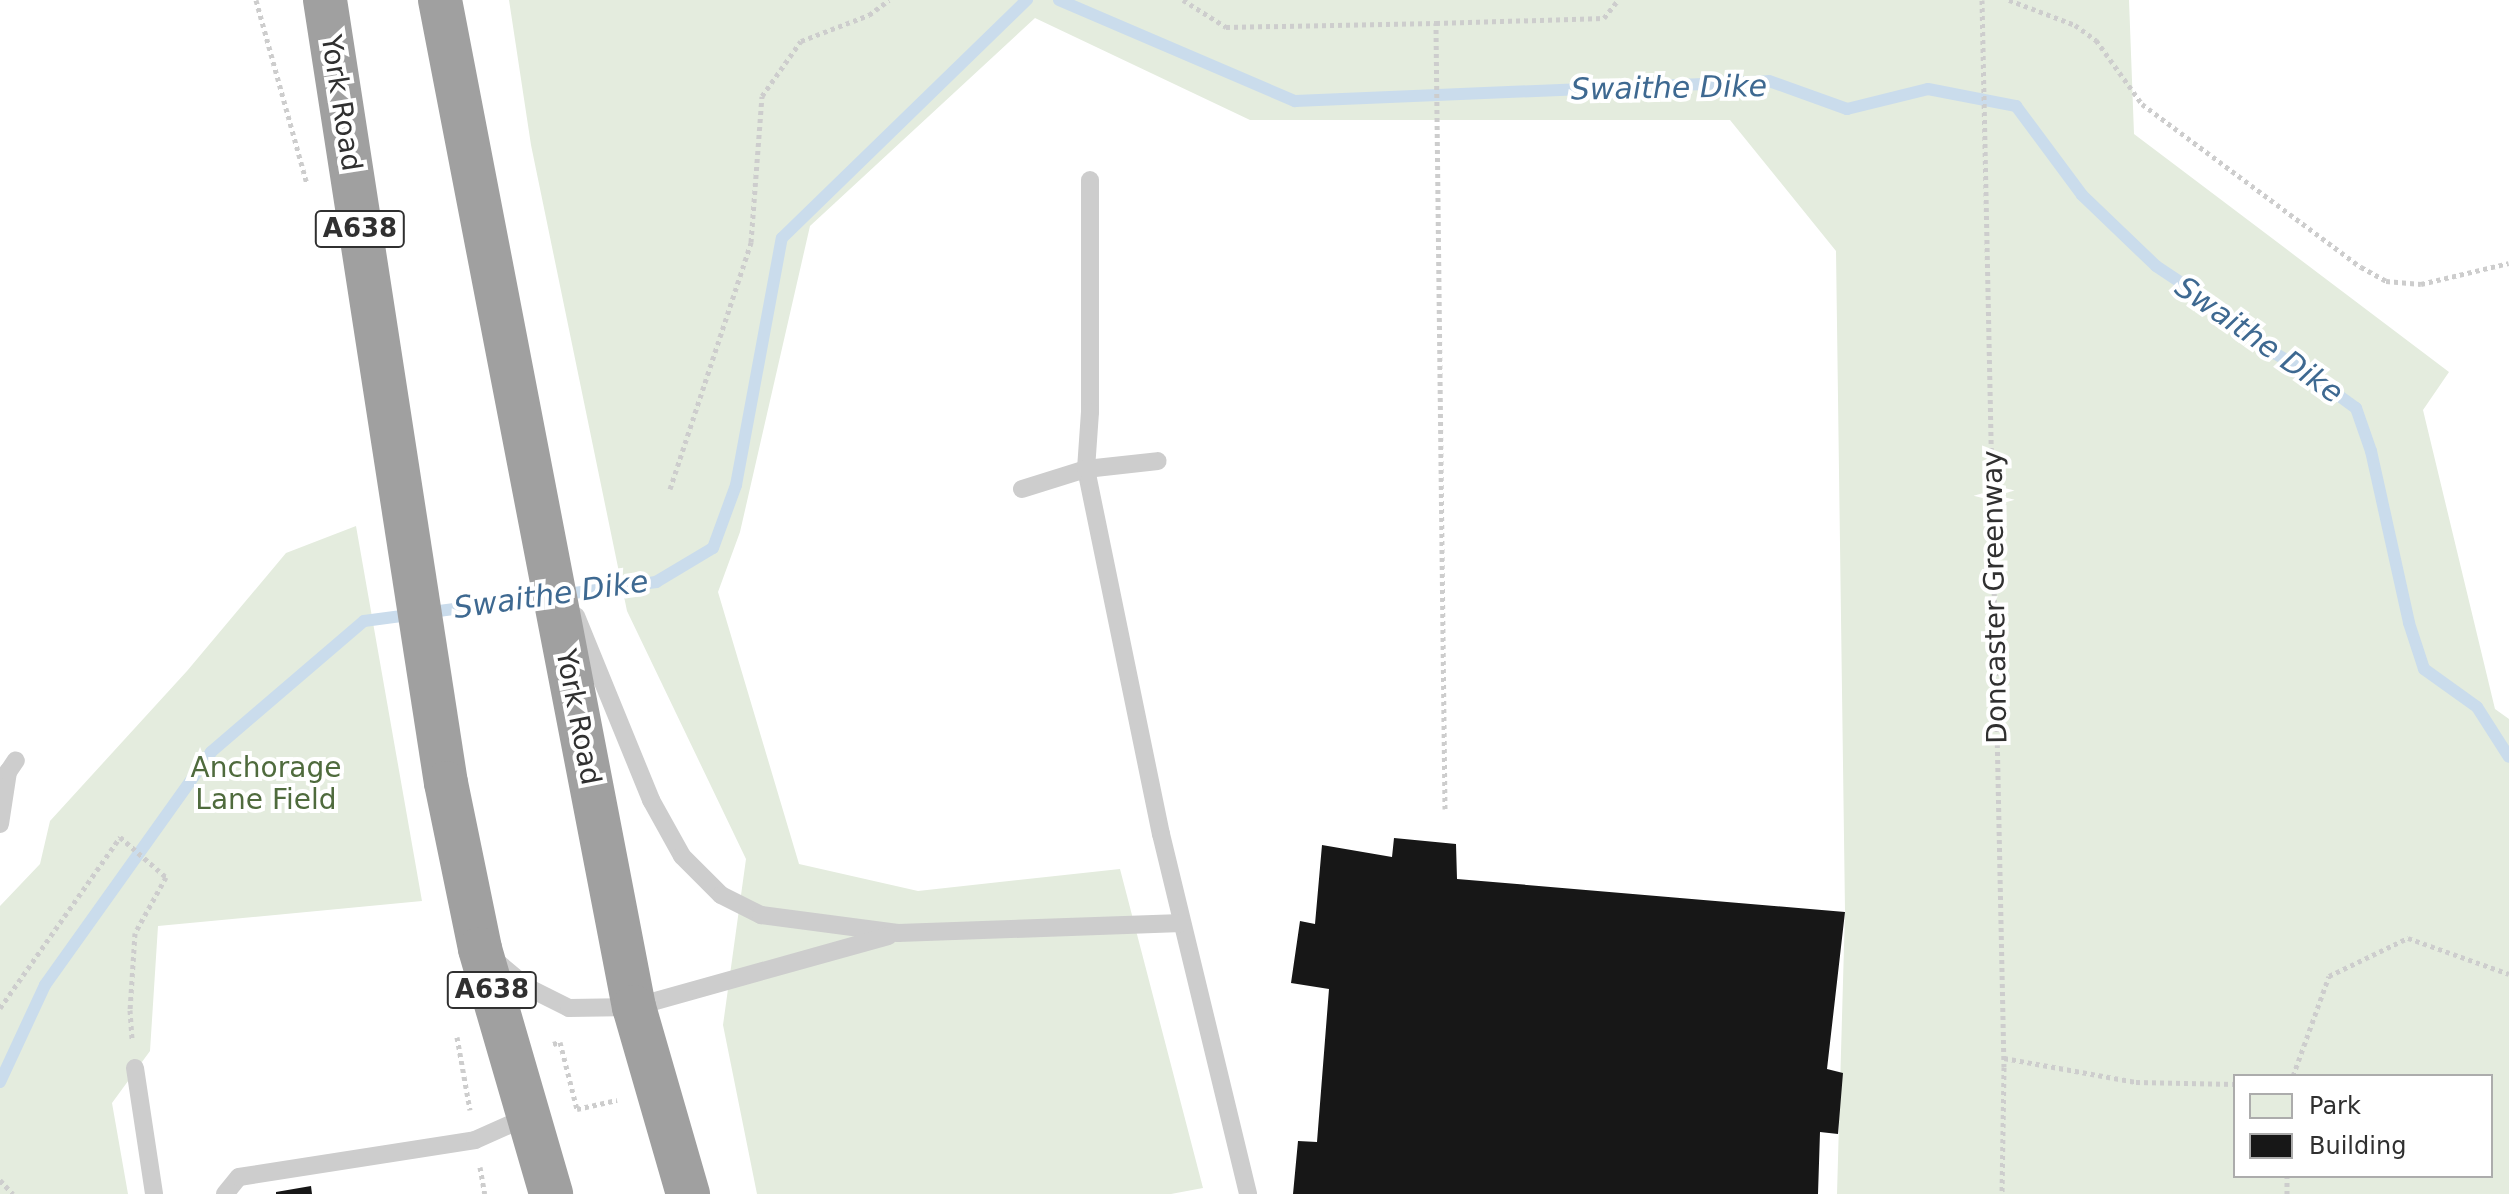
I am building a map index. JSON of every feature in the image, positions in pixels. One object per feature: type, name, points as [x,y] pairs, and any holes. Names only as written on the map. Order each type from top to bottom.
[{"type":"highway","name":"York Road","points":[[325,0],[446,783],[480,949],[551,1194]]},
{"type":"highway","name":"York Road","points":[[440,0],[634,1007],[688,1194]]},
{"type":"lane","points":[[1090,180],[1090,412],[1086,469],[1182,923],[1248,1194]]},
{"type":"lane","points":[[1022,489],[1086,469],[1158,461]]},
{"type":"lane","points":[[541,527],[657,811],[682,856],[721,895],[761,915],[898,933],[1182,923]]},
{"type":"lane","points":[[0,824],[8,772],[16,760]]},
{"type":"lane","points":[[480,949],[527,987],[569,1008],[634,1007],[898,933]]},
{"type":"lane","points":[[135,1068],[154,1194]]},
{"type":"lane","points":[[225,1194],[239,1177],[475,1140],[529,1116]]},
{"type":"path","points":[[670,489],[751,242],[762,96],[801,41],[869,15],[889,0]]},
{"type":"path","points":[[1183,0],[1226,27],[1604,18],[1618,0]]},
{"type":"path","name":"Doncaster Greenway","points":[[1982,0],[2004,1058],[2002,1194]]},
{"type":"path","points":[[2009,0],[2075,25],[2096,40],[2142,104],[2361,267],[2386,281],[2421,284],[2509,263]]},
{"type":"path","points":[[1436,23],[1445,809]]},
{"type":"path","points":[[0,1008],[120,837],[166,877],[135,933],[130,1010],[135,1068]]},
{"type":"path","points":[[2294,1074],[2329,976],[2408,938],[2509,974]]},
{"type":"path","points":[[462,1062],[560,1042],[577,1109],[619,1099]]},
{"type":"path","points":[[2004,1058],[2136,1082],[2233,1084]]},
{"type":"path","points":[[0,1180],[13,1194]]},
{"type":"green space","points":[[509,0],[2129,0],[2134,134],[2449,372],[2423,410],[2495,709],[2509,719],[2509,1194],[1837,1194],[1845,911],[1836,251],[1730,120],[1250,120],[1035,18],[810,226],[740,532],[718,592],[799,864],[918,891],[1120,869],[1203,1188],[1171,1194],[757,1194],[723,1025],[746,859],[627,611],[531,145]]},
{"type":"green space","name":"Anchorage Lane Field","points":[[356,526],[422,901],[158,926],[150,1051],[112,1103],[128,1194],[0,1194],[0,906],[40,864],[50,821],[187,671],[286,553]]},
{"type":"building","points":[[1394,838],[1456,844],[1457,879],[1845,912],[1827,1069],[1843,1073],[1838,1134],[1820,1132],[1818,1194],[1293,1194],[1298,1141],[1317,1142],[1329,989],[1291,983],[1300,921],[1315,924],[1322,845],[1392,857]]},
{"type":"building","points":[[311,1186],[312,1194],[276,1194],[276,1192]]},
{"type":"waterway","name":"Swaithe Dike","points":[[0,1082],[45,985],[211,752],[364,621],[656,582],[713,548],[736,485],[782,238],[1027,0]]},
{"type":"waterway","name":"Swaithe Dike","points":[[1059,0],[1295,101],[1769,81],[1847,109],[1928,89],[2016,106],[2082,195],[2156,266],[2213,304],[2259,344],[2305,371],[2356,408],[2371,451],[2409,623],[2424,669],[2477,707],[2509,757]]}]
